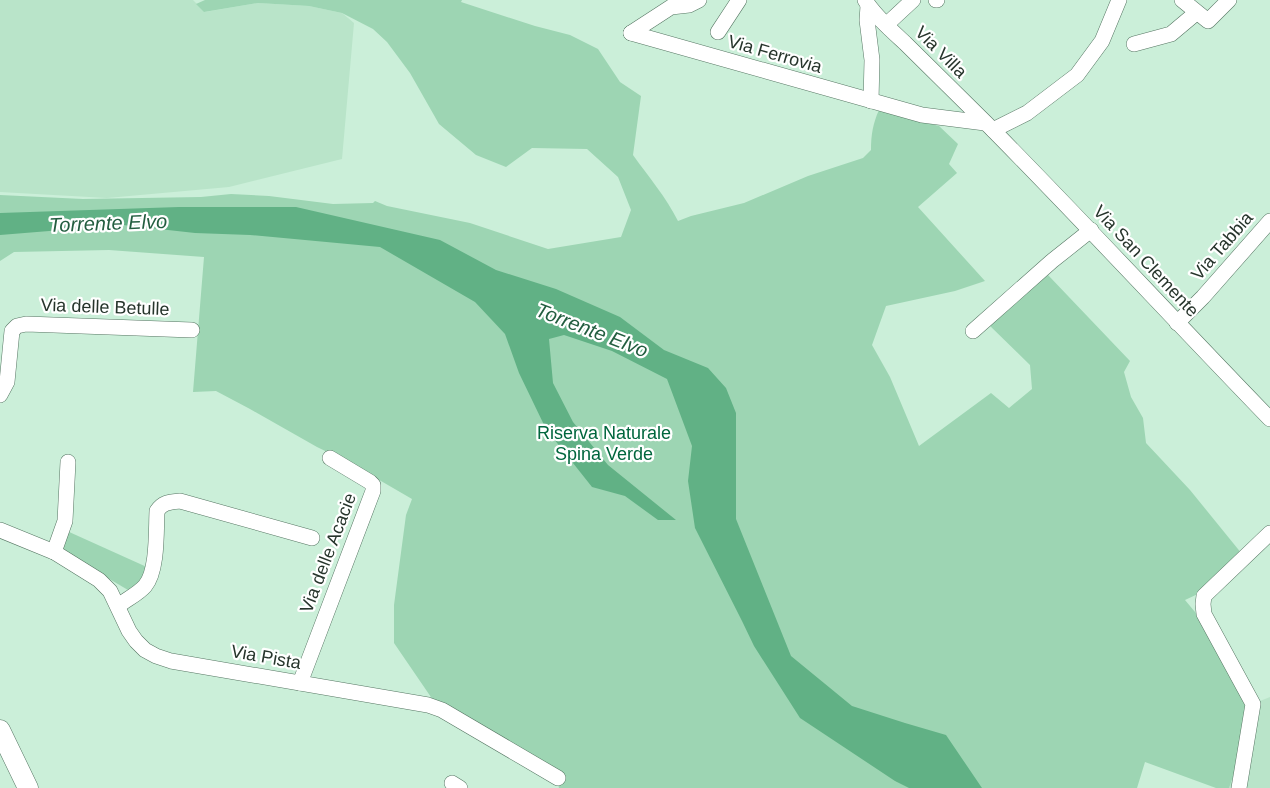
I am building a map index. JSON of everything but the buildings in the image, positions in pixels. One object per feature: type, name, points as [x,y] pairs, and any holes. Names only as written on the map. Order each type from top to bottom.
[{"type":"main road","points":[[0,730],[28,788]]},
{"type":"street","points":[[718,32],[739,0]]},
{"type":"street","points":[[886,25],[913,0]]},
{"type":"street","points":[[989,126],[1027,113],[1077,75],[1102,41],[1119,0]]},
{"type":"street","points":[[1182,0],[1208,21],[1229,0]]},
{"type":"street","name":"Via Ferrovia","points":[[691,2],[671,7],[631,33],[922,115],[989,126]]},
{"type":"street","points":[[866,3],[872,60],[871,101]]},
{"type":"street","name":"Via Villa","points":[[866,3],[989,126]]},
{"type":"street","points":[[1134,44],[1171,34],[1196,13]]},
{"type":"street","name":"Via San Clemente","points":[[989,126],[1270,419]]},
{"type":"street","name":"Via Tabbia","points":[[1178,323],[1270,221]]},
{"type":"street","points":[[973,331],[1090,230]]},
{"type":"street","name":"Via delle Betulle","points":[[0,395],[6,382],[12,331],[16,326],[26,324],[192,330]]},
{"type":"street","name":"Via delle Acacie","points":[[300,683],[374,485],[330,458]]},
{"type":"street","points":[[54,552],[65,521],[68,462]]},
{"type":"street","points":[[118,606],[144,587],[150,579],[153,569],[157,510],[161,505],[169,502],[180,501],[312,538]]},
{"type":"street","name":"Via Pista","points":[[0,530],[54,552],[99,580],[110,591],[136,641],[156,656],[428,705],[449,714],[558,778]]},
{"type":"street","points":[[1239,788],[1253,704],[1204,614],[1203,604],[1204,596],[1270,533]]},
{"type":"shaded area","points":[[0,0],[193,0],[205,12],[258,3],[309,6],[342,13],[354,23],[342,159],[229,187],[107,198],[0,192]]},
{"type":"shaded area","points":[[1270,697],[1270,788],[1229,788],[1236,768],[1247,710]]},
{"type":"green space","name":"Riserva Naturale Spina Verde","points":[[205,0],[462,0],[461,2],[570,35],[598,49],[620,82],[641,96],[633,155],[678,221],[744,203],[808,176],[863,158],[871,150],[873,129],[879,110],[939,126],[958,144],[949,164],[957,173],[918,207],[985,281],[955,291],[886,306],[872,345],[890,377],[919,446],[991,393],[1009,408],[1032,389],[1030,365],[987,323],[1048,275],[1130,361],[1124,372],[1131,397],[1143,418],[1146,443],[1190,490],[1242,554],[1200,593],[1185,600],[1195,612],[1247,710],[1236,768],[1229,788],[1216,788],[1145,762],[1137,788],[559,788],[555,774],[435,703],[394,643],[394,605],[406,515],[412,499],[216,391],[193,392],[204,257],[109,250],[14,252],[0,261],[0,195],[83,199],[201,197],[231,194],[333,204],[373,203],[375,201],[387,206],[470,223],[548,249],[621,237],[631,210],[618,177],[587,149],[532,148],[506,167],[476,155],[439,124],[410,73],[387,42],[373,29],[342,13],[309,6],[258,3],[204,12],[196,4]]},
{"type":"green space","points":[[67,531],[149,568],[133,591],[128,590],[64,552],[62,546]]},
{"type":"water","name":"Torrente Elvo","points":[[179,207],[296,207],[440,240],[496,270],[556,289],[620,317],[664,350],[708,368],[726,388],[736,413],[736,519],[791,656],[852,706],[946,735],[982,788],[909,788],[800,718],[754,646],[695,528],[688,481],[692,446],[667,379],[612,351],[564,335],[549,339],[553,383],[573,422],[608,465],[676,520],[658,520],[625,496],[592,487],[546,429],[519,373],[505,334],[475,302],[380,247],[250,235],[195,233],[123,225],[0,235],[0,213]]}]
